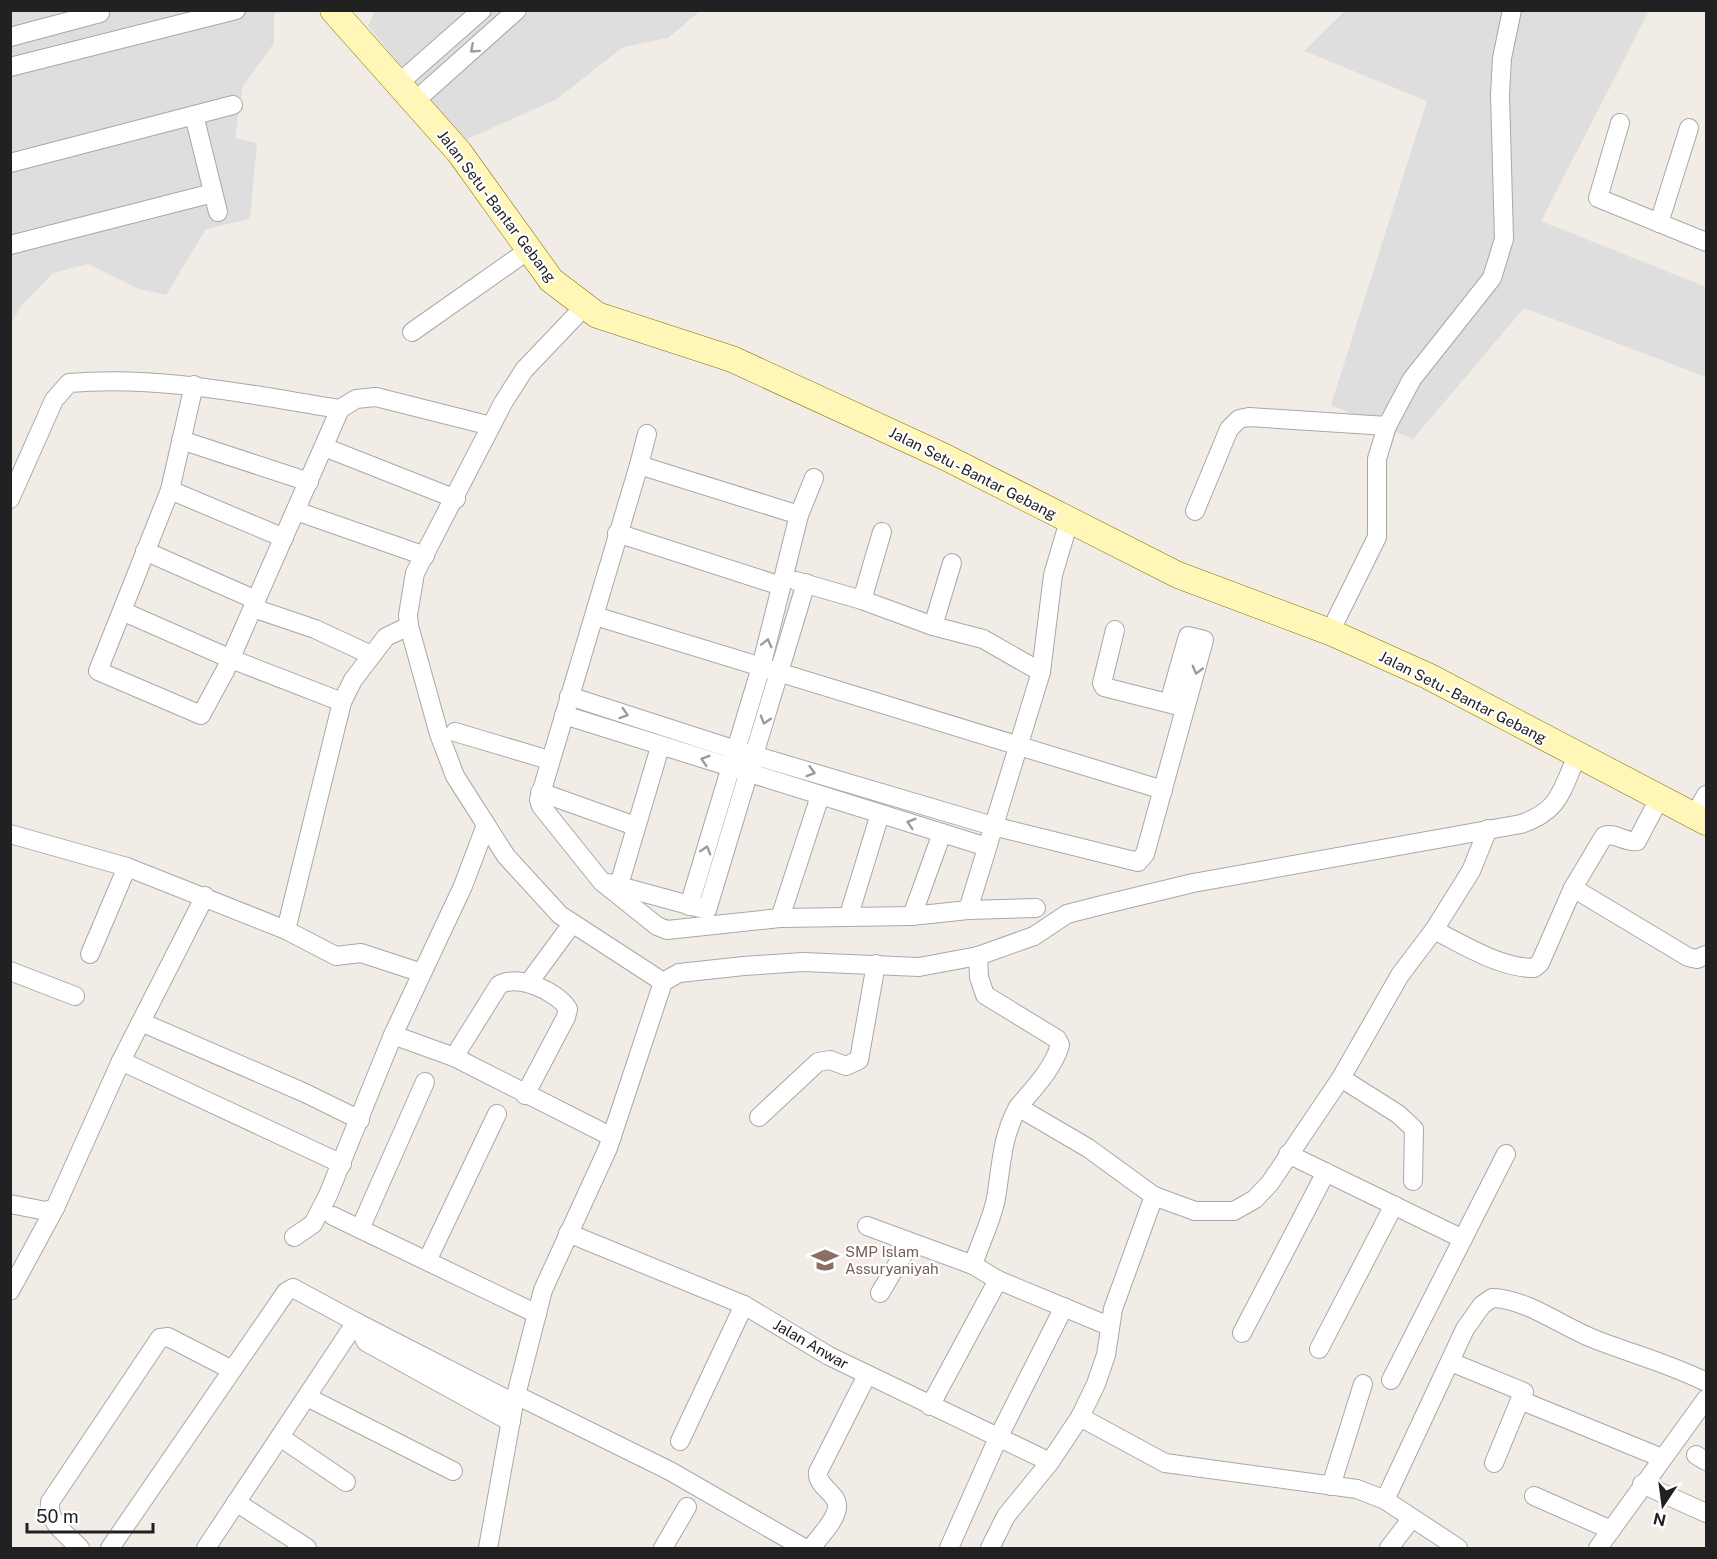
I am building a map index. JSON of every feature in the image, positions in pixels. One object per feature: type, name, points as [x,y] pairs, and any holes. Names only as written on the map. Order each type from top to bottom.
[{"type":"main road","name":"Jalan Setu - Bantar Gebang","points":[[333,10],[459,152],[551,280],[597,315],[732,359],[945,457],[1069,521],[1200,584],[1330,632],[1428,676],[1659,799],[1702,811]]},
{"type":"street","points":[[10,67],[236,10]]},
{"type":"street","points":[[407,92],[482,10]]},
{"type":"street","points":[[407,92],[517,10]]},
{"type":"street","points":[[1330,632],[1377,537],[1377,459],[1387,426],[1412,379],[1492,278],[1504,239],[1500,95],[1502,58],[1512,10]]},
{"type":"street","points":[[10,38],[100,13]]},
{"type":"street","points":[[10,163],[233,105]]},
{"type":"street","points":[[194,115],[218,213]]},
{"type":"street","points":[[1620,123],[1598,198],[1707,242]]},
{"type":"street","points":[[1659,223],[1689,128]]},
{"type":"street","points":[[10,245],[213,193]]},
{"type":"street","points":[[412,332],[530,249]]},
{"type":"street","points":[[585,306],[524,370],[491,426],[456,499],[415,573],[408,615],[409,626],[439,734],[451,765],[506,856],[560,915],[663,982]]},
{"type":"street","points":[[10,499],[54,400],[69,383],[108,379],[194,385],[340,409]]},
{"type":"street","points":[[194,385],[170,490],[98,671],[201,715],[207,708],[231,659],[340,409],[356,399],[376,397],[491,426]]},
{"type":"street","points":[[1195,511],[1229,429],[1239,419],[1249,417],[1387,426]]},
{"type":"street","points":[[647,434],[595,616],[549,760],[540,792],[541,806],[611,883],[667,930],[780,918],[849,915],[912,916],[968,910],[1036,908]]},
{"type":"street","points":[[181,440],[309,482]]},
{"type":"street","points":[[324,447],[456,499]]},
{"type":"street","points":[[639,465],[799,515]]},
{"type":"street","points":[[707,910],[739,771],[736,750],[761,667],[799,515],[814,478]]},
{"type":"street","points":[[170,490],[284,538]]},
{"type":"street","points":[[296,511],[425,556]]},
{"type":"street","points":[[968,910],[1041,672],[1048,627],[1050,592],[1069,521]]},
{"type":"street","points":[[862,600],[882,532]]},
{"type":"street","points":[[617,533],[782,582],[806,584],[862,600],[933,626],[982,639],[1041,672]]},
{"type":"street","points":[[145,551],[255,604],[371,655]]},
{"type":"street","points":[[933,626],[952,563]]},
{"type":"street","points":[[689,906],[739,771],[754,755],[806,584]]},
{"type":"street","points":[[122,611],[231,659],[342,702]]},
{"type":"street","points":[[595,616],[1163,790]]},
{"type":"street","points":[[286,930],[342,702],[353,680],[386,637],[409,626]]},
{"type":"street","points":[[569,696],[736,750],[993,826],[1138,862],[1145,854],[1163,790],[1178,705],[1104,687],[1102,683],[1115,630]]},
{"type":"street","points":[[564,715],[660,747],[987,847]]},
{"type":"street","points":[[455,732],[549,760]]},
{"type":"street","points":[[611,883],[635,826],[660,747]]},
{"type":"street","points":[[488,1548],[515,1399],[543,1290],[612,1137],[663,982],[679,972],[803,962],[919,967],[978,956],[1034,936],[1066,914],[1193,883],[1521,824],[1539,818],[1554,805],[1577,756]]},
{"type":"street","points":[[540,792],[635,826]]},
{"type":"street","points":[[780,918],[820,796]]},
{"type":"street","points":[[1434,930],[1484,955],[1524,968],[1534,968],[1540,963],[1573,888],[1604,836],[1611,834],[1633,842],[1639,839],[1659,799]]},
{"type":"street","points":[[849,915],[880,814]]},
{"type":"street","points":[[294,1237],[313,1224],[342,1164],[393,1035],[463,886],[486,825]]},
{"type":"street","points":[[1018,1107],[1088,1149],[1154,1196],[1195,1211],[1234,1211],[1255,1199],[1270,1183],[1341,1078],[1400,975],[1434,930],[1471,871],[1488,830]]},
{"type":"street","points":[[912,916],[942,833]]},
{"type":"street","points":[[10,834],[127,867],[205,896],[286,930],[336,956],[361,953],[422,973]]},
{"type":"street","points":[[90,954],[127,867]]},
{"type":"street","points":[[611,883],[744,923]]},
{"type":"street","points":[[1573,888],[1688,957],[1697,959],[1707,955]]},
{"type":"street","points":[[10,1291],[55,1208],[121,1061],[205,896]]},
{"type":"street","points":[[530,981],[572,924]]},
{"type":"street","points":[[973,1265],[996,1200],[1001,1149],[1009,1125],[1018,1107],[1041,1080],[1057,1056],[1060,1045],[1057,1039],[985,995],[980,978],[978,956]]},
{"type":"street","points":[[759,1117],[818,1062],[830,1060],[846,1066],[859,1060],[876,964]]},
{"type":"street","points":[[10,971],[75,996]]},
{"type":"street","points":[[454,1057],[499,985],[506,982],[530,981],[568,1009],[567,1017],[525,1095]]},
{"type":"street","points":[[141,1022],[305,1093],[360,1120]]},
{"type":"street","points":[[393,1035],[454,1057],[525,1095],[612,1137]]},
{"type":"street","points":[[121,1061],[342,1164]]},
{"type":"street","points":[[1341,1078],[1398,1114],[1414,1129],[1413,1181]]},
{"type":"street","points":[[360,1229],[426,1082]]},
{"type":"street","points":[[427,1261],[497,1114]]},
{"type":"street","points":[[1288,1154],[1463,1239]]},
{"type":"street","points":[[1391,1380],[1506,1155]]},
{"type":"street","points":[[1242,1333],[1326,1172]]},
{"type":"street","points":[[990,1548],[1006,1515],[1050,1462],[1080,1417],[1106,1355],[1109,1326],[1154,1196]]},
{"type":"street","points":[[10,1204],[46,1211],[55,1208]]},
{"type":"street","points":[[1319,1349],[1394,1205]]},
{"type":"street","points":[[333,1216],[537,1314]]},
{"type":"street","points":[[867,1226],[973,1265],[998,1280],[1109,1326]]},
{"type":"street","name":"Jalan Anwar","points":[[568,1233],[744,1305],[867,1375],[1050,1462]]},
{"type":"street","points":[[880,1293],[910,1243]]},
{"type":"street","points":[[930,1406],[998,1280]]},
{"type":"street","points":[[110,1548],[286,1292],[293,1288],[356,1322],[670,1471],[804,1548]]},
{"type":"street","points":[[1385,1500],[1465,1329],[1482,1305],[1492,1298],[1513,1301],[1594,1339],[1649,1357],[1707,1382]]},
{"type":"street","points":[[680,1442],[744,1305]]},
{"type":"street","points":[[949,1548],[998,1438],[1064,1307]]},
{"type":"street","points":[[206,1548],[356,1322]]},
{"type":"street","points":[[356,1322],[366,1342],[511,1422]]},
{"type":"street","points":[[80,1548],[53,1521],[49,1513],[50,1502],[160,1338],[168,1337],[232,1370]]},
{"type":"street","points":[[1458,1365],[1524,1392],[1494,1463]]},
{"type":"street","points":[[811,1548],[838,1507],[836,1499],[819,1481],[818,1472],[867,1375]]},
{"type":"street","points":[[1331,1486],[1363,1384]]},
{"type":"street","points":[[307,1397],[453,1471]]},
{"type":"street","points":[[1598,1548],[1642,1484],[1707,1399]]},
{"type":"street","points":[[1520,1400],[1662,1458]]},
{"type":"street","points":[[1080,1417],[1165,1463],[1357,1489],[1385,1500],[1458,1548]]},
{"type":"street","points":[[280,1437],[346,1482]]},
{"type":"street","points":[[1642,1484],[1707,1513]]},
{"type":"street","points":[[1534,1496],[1611,1530]]},
{"type":"street","points":[[237,1502],[307,1548]]},
{"type":"street","points":[[663,1548],[687,1507]]},
{"type":"street","points":[[1389,1548],[1412,1518]]},
{"type":"shaded area","points":[[375,10],[700,11],[668,38],[623,47],[557,99],[463,141],[368,26]]},
{"type":"shaded area","points":[[11,11],[284,11],[274,14],[274,43],[243,86],[235,138],[257,143],[250,219],[206,229],[166,295],[139,289],[88,264],[53,273],[21,306],[11,324]]},
{"type":"shaded area","points":[[1345,11],[1649,11],[1541,221],[1706,287],[1706,377],[1524,308],[1413,439],[1331,405],[1427,101],[1304,51]]},
{"type":"place","name":"SMP Islam Assuryaniyah","points":[[825,1260]]}]
